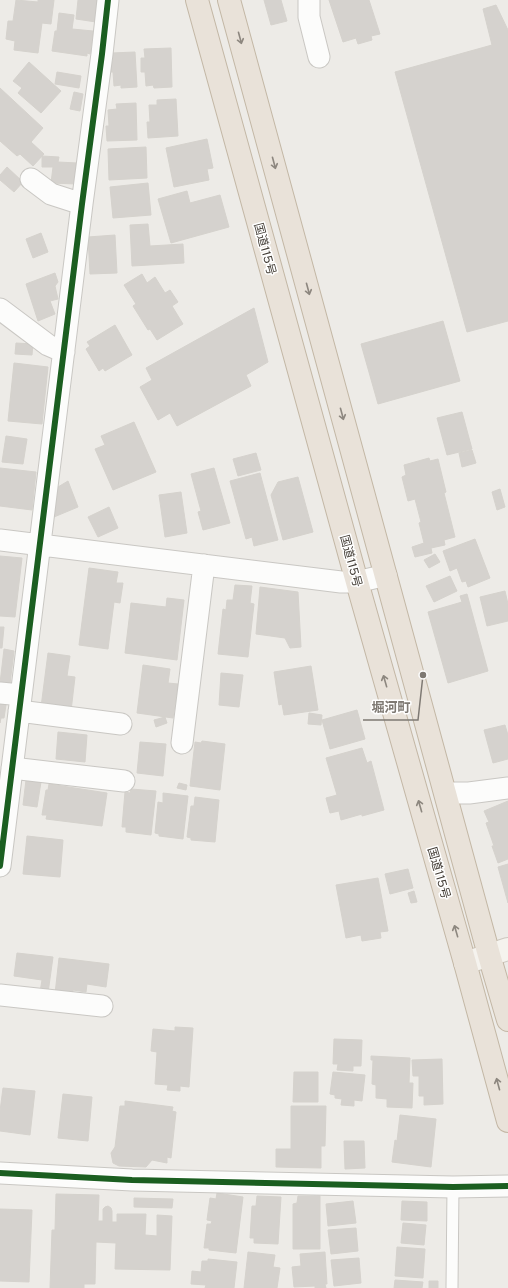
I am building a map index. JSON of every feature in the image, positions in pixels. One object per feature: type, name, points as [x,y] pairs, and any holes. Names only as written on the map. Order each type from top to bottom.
[{"type":"highway","name":"国道115号","points":[[198,0],[357,582],[465,963],[508,1121]]},
{"type":"highway","points":[[229,0],[446,793],[498,952],[508,1020]]},
{"type":"street","points":[[0,866],[3,813],[12,768],[108,0]]},
{"type":"street","points":[[309,0],[309,17],[319,57]]},
{"type":"street","points":[[31,179],[51,194],[82,204]]},
{"type":"street","points":[[0,309],[48,345],[64,352]]},
{"type":"street","points":[[0,540],[341,582],[357,582],[386,575]]},
{"type":"street","points":[[182,743],[204,565]]},
{"type":"street","points":[[0,693],[20,703],[121,724]]},
{"type":"street","points":[[12,768],[124,781]]},
{"type":"street","points":[[446,793],[469,793],[508,788]]},
{"type":"street","points":[[465,963],[498,952]]},
{"type":"street","points":[[0,994],[102,1006]]},
{"type":"street","points":[[0,1173],[132,1180],[453,1187],[508,1186]]},
{"type":"lane","points":[[452,1288],[453,1187]]},
{"type":"building","points":[[16,0],[38,2],[38,0],[54,0],[51,24],[42,23],[38,53],[14,50],[15,41],[6,39],[8,21],[13,21]]},
{"type":"building","points":[[78,0],[98,0],[96,22],[76,19]]},
{"type":"building","points":[[264,0],[281,0],[287,21],[271,25]]},
{"type":"building","points":[[329,0],[369,0],[380,34],[371,36],[372,40],[358,44],[356,38],[343,42]]},
{"type":"building","points":[[496,5],[508,30],[508,321],[467,332],[395,72],[492,45],[483,9]]},
{"type":"building","points":[[59,13],[74,15],[72,29],[93,31],[90,54],[87,53],[87,56],[52,51],[55,31],[57,31]]},
{"type":"building","points":[[171,48],[172,87],[154,88],[153,85],[146,86],[145,72],[141,72],[141,58],[145,58],[144,49]]},
{"type":"building","points":[[135,52],[137,87],[121,88],[121,85],[114,86],[113,72],[110,72],[110,62],[113,62],[112,53]]},
{"type":"building","points":[[29,62],[61,91],[41,113],[18,93],[22,88],[13,81]]},
{"type":"building","points":[[57,72],[81,76],[79,88],[55,84]]},
{"type":"building","points":[[0,88],[43,128],[31,142],[44,154],[33,166],[20,154],[17,156],[0,141]]},
{"type":"building","points":[[74,92],[83,94],[80,111],[70,109]]},
{"type":"building","points":[[176,99],[178,136],[148,138],[147,122],[150,122],[149,105],[157,105],[157,100]]},
{"type":"building","points":[[136,103],[137,140],[107,141],[106,126],[109,126],[108,110],[117,109],[116,104]]},
{"type":"building","points":[[207,139],[213,168],[207,169],[209,180],[174,187],[166,148]]},
{"type":"building","points":[[146,147],[147,178],[109,180],[108,149]]},
{"type":"building","points":[[42,156],[59,157],[58,162],[77,163],[76,184],[51,183],[53,167],[42,167]]},
{"type":"building","points":[[7,167],[23,182],[14,192],[0,180],[0,175]]},
{"type":"building","points":[[148,183],[151,215],[113,218],[110,187]]},
{"type":"building","points":[[187,191],[190,203],[220,195],[229,227],[171,243],[158,199]]},
{"type":"building","points":[[148,224],[150,246],[183,244],[184,263],[132,266],[130,225]]},
{"type":"building","points":[[41,233],[48,252],[33,258],[26,239]]},
{"type":"building","points":[[115,235],[117,273],[90,274],[88,237]]},
{"type":"building","points":[[55,273],[58,282],[55,286],[58,299],[50,301],[55,314],[38,321],[26,284]]},
{"type":"building","points":[[142,274],[147,283],[155,277],[165,293],[170,290],[178,302],[172,306],[183,324],[157,340],[150,329],[148,330],[133,306],[136,304],[124,285]]},
{"type":"building","points":[[254,308],[268,362],[246,375],[251,386],[177,426],[170,413],[158,420],[140,387],[152,380],[146,368]]},
{"type":"building","points":[[443,321],[460,381],[378,404],[361,344]]},
{"type":"building","points":[[115,325],[132,355],[105,371],[103,368],[99,371],[86,349],[90,346],[87,342]]},
{"type":"building","points":[[16,343],[33,344],[32,355],[15,354]]},
{"type":"building","points":[[14,363],[48,367],[42,424],[8,421]]},
{"type":"building","points":[[462,412],[472,449],[447,455],[437,418]]},
{"type":"building","points":[[134,422],[156,472],[113,490],[95,449],[105,445],[101,436]]},
{"type":"building","points":[[6,436],[27,439],[23,464],[2,462]]},
{"type":"building","points":[[472,450],[476,463],[462,467],[459,453]]},
{"type":"building","points":[[256,453],[261,470],[238,476],[233,459]]},
{"type":"building","points":[[429,458],[430,461],[438,459],[446,492],[444,493],[455,537],[444,540],[445,545],[431,548],[432,553],[415,557],[412,547],[424,543],[419,523],[421,522],[415,499],[408,501],[402,477],[406,475],[404,465]]},
{"type":"building","points":[[0,468],[36,472],[32,510],[0,506]]},
{"type":"building","points":[[214,468],[230,523],[203,530],[198,512],[201,511],[191,474]]},
{"type":"building","points":[[260,473],[278,540],[254,546],[252,537],[246,539],[230,481]]},
{"type":"building","points":[[298,477],[313,532],[283,540],[271,495],[278,482]]},
{"type":"building","points":[[68,481],[78,507],[54,517],[58,487]]},
{"type":"building","points":[[500,489],[505,507],[497,510],[492,492]]},
{"type":"building","points":[[181,492],[187,533],[165,537],[159,495]]},
{"type":"building","points":[[109,507],[118,528],[98,537],[88,517]]},
{"type":"building","points":[[475,539],[490,578],[468,587],[466,581],[462,582],[457,568],[450,571],[443,551]]},
{"type":"building","points":[[435,554],[440,562],[429,568],[424,560]]},
{"type":"building","points":[[0,556],[22,558],[15,617],[0,616]]},
{"type":"building","points":[[89,568],[118,572],[116,583],[123,583],[120,603],[114,602],[108,649],[79,645]]},
{"type":"building","points":[[450,576],[457,591],[434,602],[426,586]]},
{"type":"building","points":[[235,585],[252,586],[250,603],[254,604],[248,657],[218,654],[223,609],[226,610],[227,600],[233,600]]},
{"type":"building","points":[[260,587],[298,592],[301,647],[290,648],[285,638],[256,634]]},
{"type":"building","points":[[505,591],[508,604],[508,621],[487,626],[480,597]]},
{"type":"building","points":[[467,594],[488,671],[448,683],[428,612],[462,602],[460,596]]},
{"type":"building","points":[[167,598],[184,600],[177,660],[125,653],[131,603],[166,607]]},
{"type":"building","points":[[0,627],[4,627],[2,648],[0,648]]},
{"type":"building","points":[[4,649],[14,651],[10,684],[0,683]]},
{"type":"building","points":[[48,653],[70,656],[67,676],[75,677],[71,711],[41,707]]},
{"type":"building","points":[[143,665],[170,669],[168,683],[178,684],[173,718],[137,713]]},
{"type":"building","points":[[311,666],[318,710],[284,715],[282,704],[279,705],[274,672]]},
{"type":"building","points":[[221,673],[243,675],[239,707],[219,705]]},
{"type":"building","points":[[0,704],[6,705],[4,718],[1,718],[0,723]]},
{"type":"building","points":[[357,710],[365,739],[330,749],[322,720]]},
{"type":"building","points":[[309,713],[322,715],[321,725],[308,724]]},
{"type":"building","points":[[165,717],[167,723],[156,727],[154,720]]},
{"type":"building","points":[[505,725],[508,735],[508,759],[493,763],[484,730]]},
{"type":"building","points":[[58,732],[87,735],[85,762],[56,759]]},
{"type":"building","points":[[202,741],[225,744],[220,790],[190,786],[195,742],[201,743]]},
{"type":"building","points":[[140,742],[166,744],[163,776],[137,773]]},
{"type":"building","points":[[362,748],[367,763],[371,761],[384,810],[341,820],[339,811],[330,813],[326,798],[337,795],[326,758]]},
{"type":"building","points":[[26,780],[41,782],[37,807],[23,805]]},
{"type":"building","points":[[179,783],[187,785],[186,790],[177,788]]},
{"type":"building","points":[[49,784],[107,793],[102,826],[46,819],[47,815],[42,815],[46,790],[48,790]]},
{"type":"building","points":[[131,789],[156,791],[151,835],[126,832],[126,827],[122,827],[125,792],[130,793]]},
{"type":"building","points":[[163,793],[188,796],[183,839],[159,836],[159,834],[155,833],[158,802],[163,803]]},
{"type":"building","points":[[195,797],[219,800],[215,842],[191,840],[191,838],[187,837],[191,806],[194,806]]},
{"type":"building","points":[[508,801],[508,859],[498,863],[486,823],[489,822],[484,811]]},
{"type":"building","points":[[27,836],[63,840],[60,877],[23,874]]},
{"type":"building","points":[[508,864],[508,903],[498,867]]},
{"type":"building","points":[[408,869],[413,888],[390,894],[385,874]]},
{"type":"building","points":[[378,878],[388,931],[380,932],[381,938],[362,941],[361,935],[346,938],[336,885]]},
{"type":"building","points":[[414,891],[417,902],[411,903],[408,893]]},
{"type":"building","points":[[17,953],[53,957],[48,993],[40,992],[42,980],[14,976]]},
{"type":"building","points":[[59,958],[109,964],[106,987],[87,984],[86,992],[73,990],[72,996],[55,994]]},
{"type":"building","points":[[175,1027],[193,1028],[189,1087],[180,1086],[180,1091],[167,1090],[168,1085],[155,1084],[157,1052],[151,1051],[153,1029],[175,1031]]},
{"type":"building","points":[[334,1039],[362,1040],[361,1066],[353,1066],[353,1071],[337,1070],[338,1064],[333,1064]]},
{"type":"building","points":[[371,1056],[410,1058],[409,1083],[413,1083],[412,1108],[387,1107],[387,1099],[376,1098],[376,1085],[372,1084],[373,1060],[371,1060]]},
{"type":"building","points":[[442,1059],[443,1104],[424,1105],[424,1096],[419,1096],[419,1076],[413,1076],[412,1060]]},
{"type":"building","points":[[294,1072],[318,1072],[318,1102],[293,1102]]},
{"type":"building","points":[[333,1072],[365,1075],[362,1101],[354,1100],[354,1106],[341,1105],[342,1099],[335,1098],[335,1095],[330,1094]]},
{"type":"building","points":[[3,1088],[35,1091],[30,1135],[0,1131],[0,1111]]},
{"type":"building","points":[[63,1094],[92,1097],[88,1141],[58,1138]]},
{"type":"building","points":[[125,1101],[173,1107],[172,1111],[176,1112],[171,1158],[167,1157],[167,1163],[152,1160],[146,1167],[119,1166],[113,1163],[111,1153],[115,1147],[120,1106],[125,1106]]},
{"type":"building","points":[[291,1106],[326,1106],[325,1146],[321,1146],[321,1168],[276,1167],[276,1149],[291,1149]]},
{"type":"building","points":[[400,1115],[436,1119],[431,1167],[392,1162],[395,1140],[397,1141]]},
{"type":"building","points":[[344,1141],[364,1141],[365,1168],[345,1169]]},
{"type":"building","points":[[217,1193],[243,1197],[236,1253],[209,1250],[209,1248],[204,1248],[207,1224],[211,1224],[212,1221],[207,1220],[210,1198],[216,1199]]},
{"type":"building","points":[[56,1194],[99,1195],[98,1221],[103,1221],[103,1209],[108,1206],[112,1211],[112,1222],[117,1222],[117,1214],[146,1214],[145,1235],[157,1236],[157,1215],[172,1216],[170,1270],[115,1269],[116,1243],[96,1242],[95,1284],[84,1284],[84,1288],[50,1288],[52,1230],[55,1230]]},
{"type":"building","points":[[257,1196],[281,1197],[278,1244],[254,1243],[254,1238],[250,1238],[252,1206],[256,1206]]},
{"type":"building","points":[[298,1196],[320,1196],[320,1249],[293,1249],[293,1204],[297,1203]]},
{"type":"building","points":[[134,1198],[173,1199],[172,1208],[134,1207]]},
{"type":"building","points":[[353,1201],[356,1223],[328,1226],[326,1204]]},
{"type":"building","points":[[402,1201],[427,1202],[427,1221],[401,1220]]},
{"type":"building","points":[[0,1209],[32,1210],[29,1282],[0,1281]]},
{"type":"building","points":[[403,1223],[426,1225],[424,1245],[401,1243]]},
{"type":"building","points":[[356,1228],[358,1251],[331,1254],[328,1230]]},
{"type":"building","points":[[397,1247],[425,1249],[423,1278],[395,1276]]},
{"type":"building","points":[[248,1252],[275,1255],[273,1267],[280,1268],[277,1288],[244,1288]]},
{"type":"building","points":[[325,1252],[326,1288],[315,1288],[315,1286],[294,1287],[292,1267],[301,1266],[300,1254]]},
{"type":"building","points":[[359,1258],[361,1283],[334,1286],[331,1260]]},
{"type":"building","points":[[208,1259],[237,1262],[234,1288],[205,1288],[206,1285],[191,1284],[192,1271],[201,1272],[202,1261],[208,1261]]},
{"type":"building","points":[[395,1280],[423,1282],[422,1288],[394,1288]]},
{"type":"building","points":[[429,1281],[438,1281],[438,1288],[429,1288]]},
{"type":"cycle path","points":[[0,866],[108,0]]},
{"type":"cycle path","points":[[0,1173],[132,1180],[453,1187],[508,1186]]},
{"type":"place","name":"堀河町","points":[[423,675]]}]
